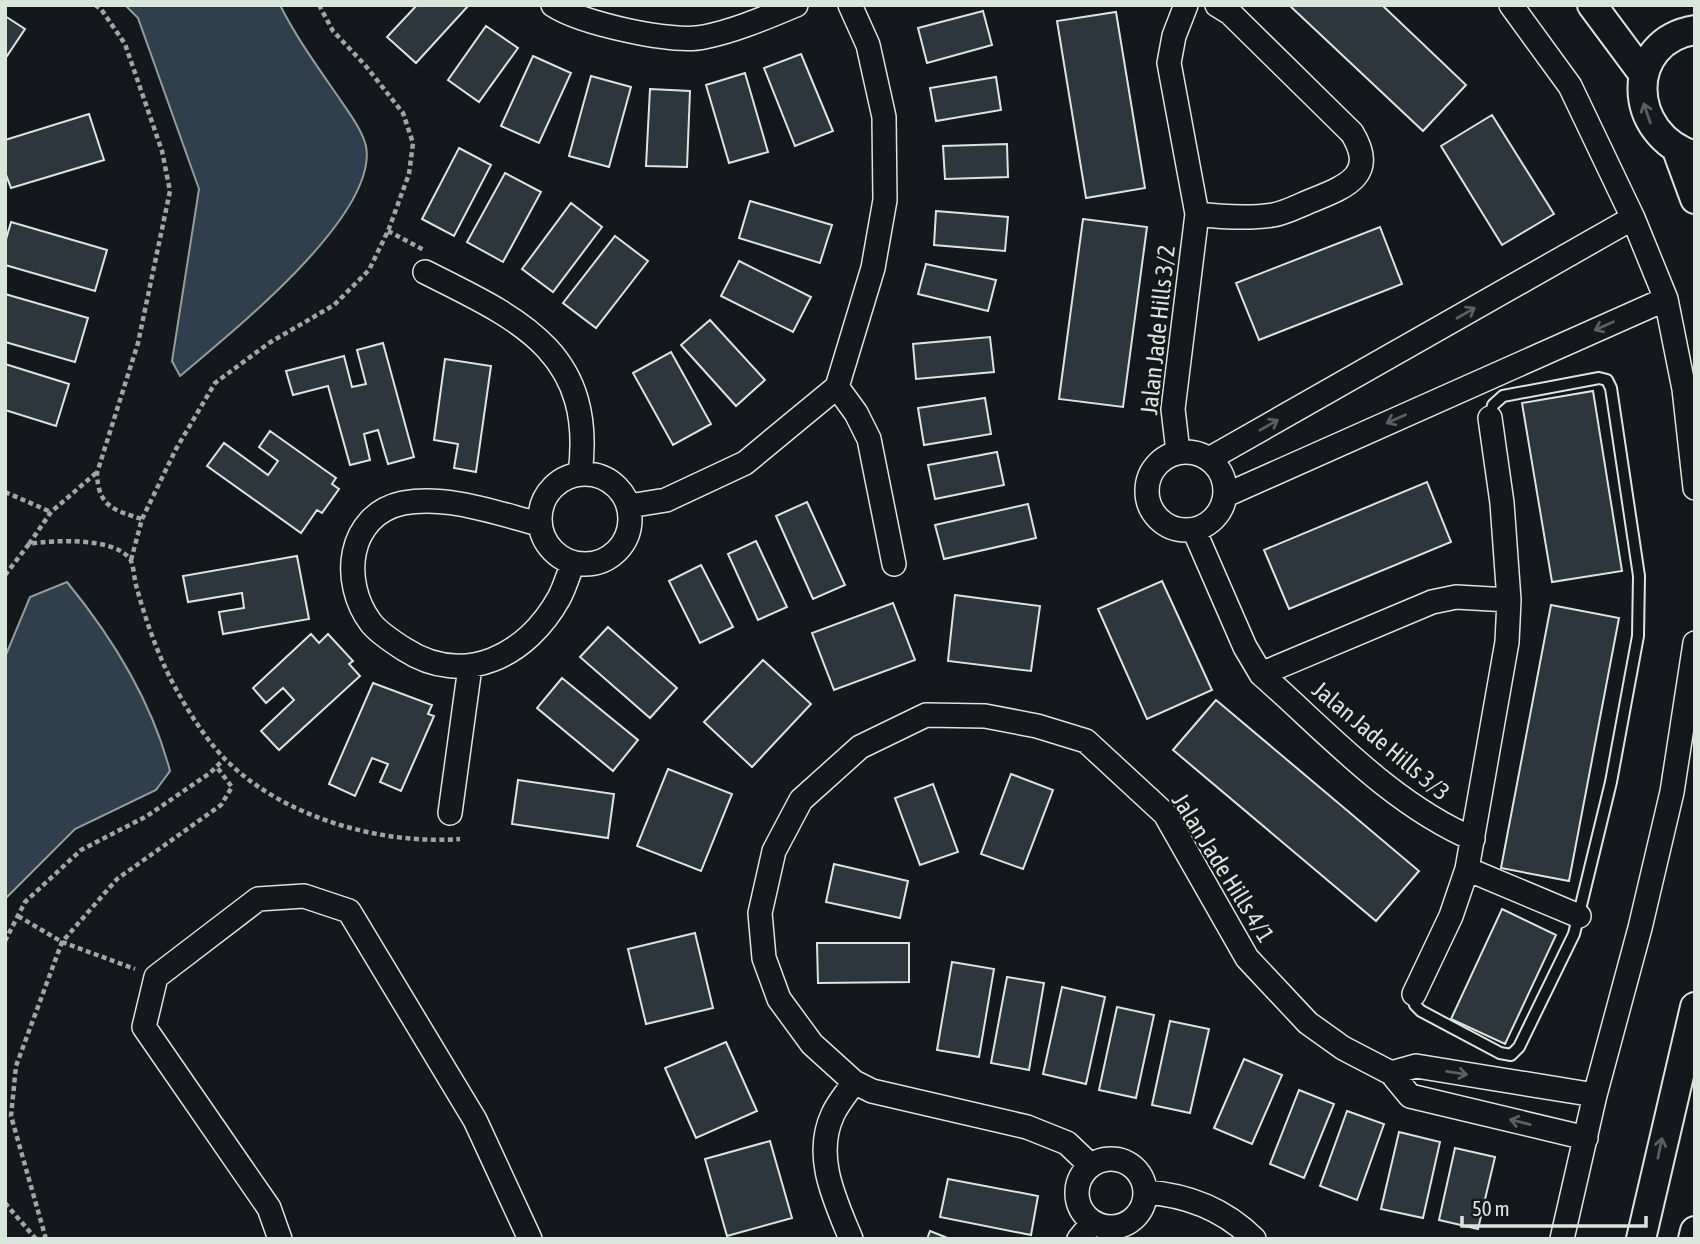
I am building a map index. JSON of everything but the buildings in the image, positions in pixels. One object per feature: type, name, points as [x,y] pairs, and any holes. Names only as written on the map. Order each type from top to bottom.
[{"type":"street","points":[[553,5],[563,12],[630,32],[702,38],[796,5]]},
{"type":"street","points":[[629,506],[666,500],[745,463],[837,387],[873,268],[885,200],[884,117],[868,45],[850,5]]},
{"type":"street","name":"Jalan Jade Hills 3/2","points":[[1178,452],[1173,409],[1198,214],[1191,192],[1169,63],[1174,36],[1186,5]]},
{"type":"street","name":"Jalan Jade Hills 3/2","points":[[1198,214],[1229,218],[1275,215],[1337,190],[1354,180],[1362,165],[1362,149],[1352,133],[1230,13],[1217,5]]},
{"type":"street","points":[[1511,5],[1570,86],[1633,218],[1666,299],[1684,389],[1695,488]]},
{"type":"street","points":[[1592,5],[1644,75]]},
{"type":"street","points":[[1688,5],[1695,14]]},
{"type":"street","points":[[1695,30],[1667,41],[1653,56],[1644,75],[1642,97],[1647,118],[1659,137],[1686,153],[1695,199]]},
{"type":"street","points":[[1209,459],[1633,218]]},
{"type":"street","points":[[425,272],[503,311],[538,337],[567,374],[580,406],[584,445],[580,474]]},
{"type":"street","points":[[1226,495],[1666,299]]},
{"type":"street","points":[[837,387],[856,413],[869,439],[894,564]]},
{"type":"street","name":"Jalan Jade Hills 3/3","points":[[1414,994],[1451,916],[1467,869],[1507,642],[1509,600],[1502,503],[1490,418]]},
{"type":"street","points":[[1178,452],[1189,452],[1209,459],[1219,469],[1226,495],[1216,518],[1194,530],[1170,528],[1159,521],[1147,499],[1146,487],[1156,465],[1178,452]]},
{"type":"street","points":[[580,474],[601,476],[618,488],[629,506],[630,525],[624,543],[610,557],[592,564],[573,563],[556,555],[544,541],[539,524],[541,506],[549,490],[563,479],[580,474]]},
{"type":"street","points":[[539,524],[435,501],[402,503],[382,511],[366,523],[355,546],[352,571],[357,597],[371,624],[416,657],[444,666],[470,667],[518,647],[559,598],[573,563]]},
{"type":"street","name":"Jalan Jade Hills 3/3","points":[[1194,530],[1245,647],[1261,674],[1409,806],[1441,825],[1473,839]]},
{"type":"street","name":"Jalan Jade Hills 3/3","points":[[1261,674],[1432,602],[1456,597],[1509,600]]},
{"type":"street","points":[[1562,1239],[1595,1095],[1640,928],[1672,792],[1695,643]]},
{"type":"street","points":[[450,813],[470,667]]},
{"type":"street","name":"Jalan Jade Hills 4/1","points":[[854,1082],[812,1044],[779,999],[764,958],[760,913],[774,851],[801,800],[860,747],[926,715],[985,716],[1037,726],[1086,741],[1165,814],[1247,958],[1308,1023],[1343,1048],[1391,1073],[1410,1096],[1586,1139]]},
{"type":"street","points":[[1467,869],[1579,916]]},
{"type":"street","points":[[281,1239],[269,1208],[144,1027],[156,977],[258,898],[304,896],[349,911],[475,1120],[530,1239]]},
{"type":"street","points":[[1641,1239],[1695,1007]]},
{"type":"street","points":[[1391,1073],[1416,1066],[1595,1095]]},
{"type":"street","points":[[851,1239],[832,1191],[824,1154],[832,1115],[854,1082],[872,1091],[1027,1127],[1067,1143],[1090,1165]]},
{"type":"street","points":[[1100,1160],[1121,1160],[1139,1172],[1145,1192],[1137,1215],[1116,1227],[1086,1230],[1076,1194],[1082,1173],[1090,1165],[1100,1160]]},
{"type":"street","points":[[1145,1192],[1171,1194],[1213,1207],[1254,1239]]},
{"type":"street","points":[[1693,1239],[1695,1231]]},
{"type":"lane","points":[[1414,994],[1415,1005],[1421,1011],[1500,1053],[1511,1055],[1519,1047],[1561,964],[1579,916],[1611,782],[1638,636],[1639,576],[1611,388],[1607,380],[1599,378],[1503,396],[1493,405],[1490,418]]},
{"type":"path","points":[[95,5],[101,9],[125,44],[162,151],[170,191],[138,344],[97,473],[97,492],[113,510],[142,519]]},
{"type":"path","points":[[319,5],[333,31],[365,65],[403,113],[413,143],[409,174],[388,232],[369,270],[334,305],[269,343],[215,383],[176,449],[142,519],[131,560],[136,586],[165,666],[204,733],[224,759],[258,787],[317,817],[370,832],[422,840],[460,839]]},
{"type":"path","points":[[388,232],[423,248],[426,254],[425,272]]},
{"type":"path","points":[[5,575],[51,512],[97,473]]},
{"type":"path","points":[[5,492],[51,512]]},
{"type":"path","points":[[29,544],[53,540],[115,547],[131,560]]},
{"type":"path","points":[[5,941],[25,902],[82,850],[147,816],[224,759]]},
{"type":"path","points":[[46,1239],[11,1116],[16,1066],[62,942],[117,879],[221,805],[232,787],[216,766]]},
{"type":"path","points":[[18,916],[62,942],[156,977]]},
{"type":"path","points":[[5,1203],[36,1239]]},
{"type":"water","points":[[125,5],[280,5],[307,51],[354,120],[366,146],[364,174],[349,206],[326,239],[263,304],[180,376],[172,361],[199,189],[138,18]]},
{"type":"water","points":[[67,582],[100,625],[129,671],[153,720],[170,771],[156,790],[75,829],[5,899],[5,657],[30,597]]}]
